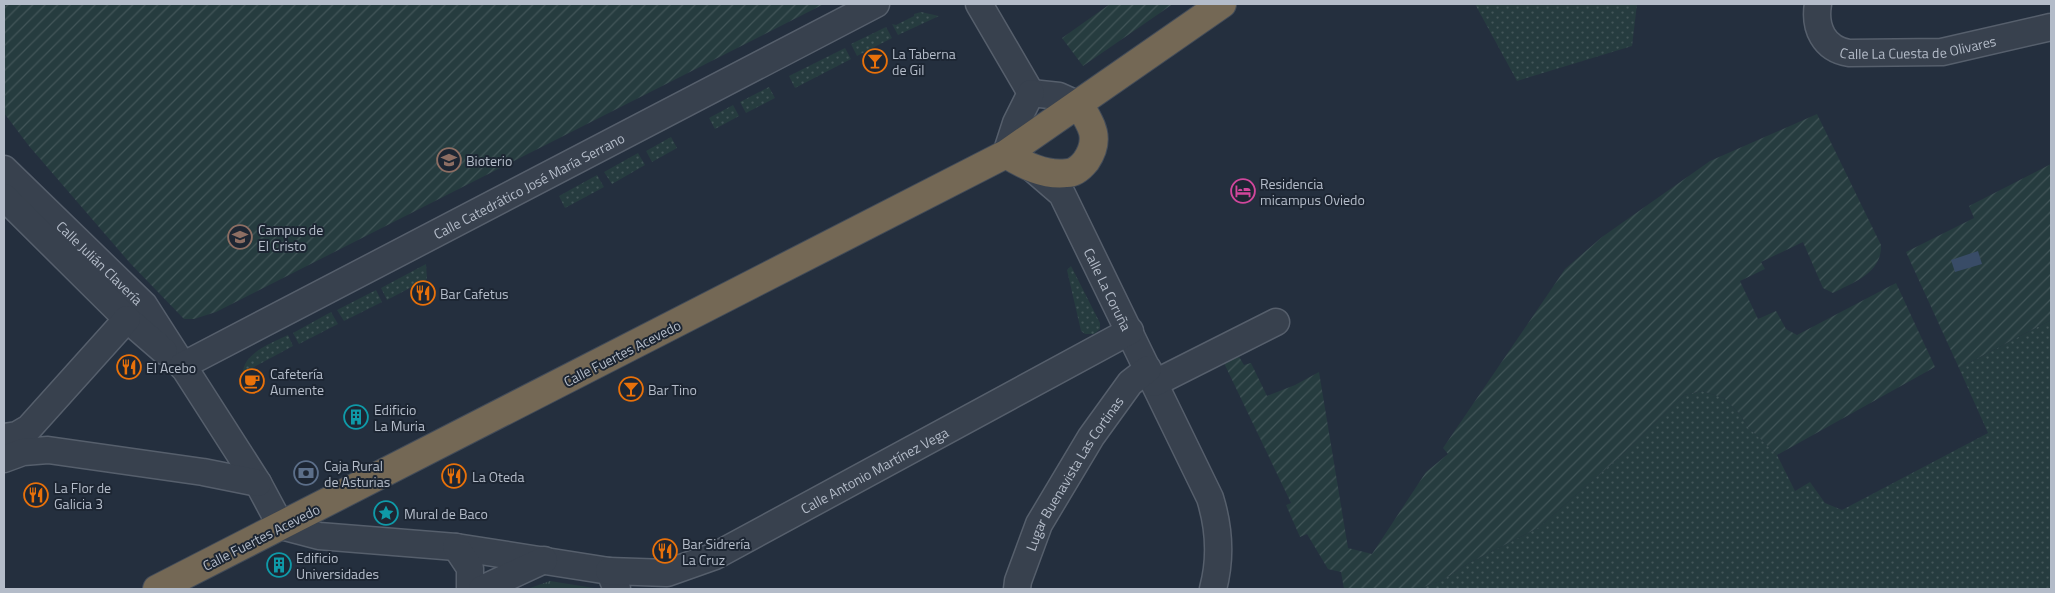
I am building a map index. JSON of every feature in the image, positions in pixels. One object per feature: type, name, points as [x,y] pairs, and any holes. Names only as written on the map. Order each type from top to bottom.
[{"type":"highway","name":"Calle Fuertes Acevedo","points":[[158,589],[337,499],[1006,154],[1080,105],[1222,4]]},
{"type":"highway","points":[[1006,154],[1032,169],[1065,184],[1082,166],[1094,149],[1093,128],[1080,105]]},
{"type":"street","name":"Calle Catedrático José María Serrano","points":[[182,366],[876,4]]},
{"type":"street","points":[[979,4],[1031,93]]},
{"type":"street","name":"Calle La Cuesta de Olivares","points":[[1818,4],[1818,22],[1825,41],[1838,51],[1848,53],[1942,52],[2051,27]]},
{"type":"street","points":[[1031,93],[1059,96],[1080,105]]},
{"type":"street","points":[[1006,154],[1016,123],[1031,93]]},
{"type":"street","name":"Calle Julián Clavería","points":[[4,169],[144,305],[258,483],[281,526]]},
{"type":"street","name":"Calle La Coruña","points":[[1065,184],[1130,331],[1210,498],[1217,526],[1215,579]]},
{"type":"street","name":"Calle Julián Clavería","points":[[4,197],[127,319],[182,366]]},
{"type":"street","points":[[4,437],[17,435],[32,426],[127,319]]},
{"type":"street","points":[[1152,376],[1276,322]]},
{"type":"street","name":"Calle Antonio Martínez Vega","points":[[281,526],[319,536],[456,547],[544,560],[613,580],[666,573],[716,556],[1130,331]]},
{"type":"street","name":"Lugar Buenavista Las Cortinas","points":[[1018,589],[1018,581],[1039,524],[1090,437],[1130,383],[1152,376]]},
{"type":"street","points":[[32,426],[31,439],[34,444],[48,450]]},
{"type":"street","points":[[4,460],[23,452],[48,450],[203,472],[258,483]]},
{"type":"street","points":[[456,547],[470,568],[470,589]]},
{"type":"street","points":[[482,589],[544,560]]},
{"type":"green space","name":"Campus de El Cristo","points":[[4,4],[824,4],[216,312],[194,319],[184,319],[130,263],[29,146],[4,113]]},
{"type":"green space","points":[[1110,4],[1173,4],[1083,66],[1062,38]]},
{"type":"green space","points":[[1475,4],[1637,4],[1632,46],[1517,81]]},
{"type":"green space","points":[[921,12],[939,16],[898,35],[892,24],[896,25]]},
{"type":"green space","points":[[886,27],[892,38],[857,56],[851,44]]},
{"type":"green space","points":[[845,48],[851,59],[795,88],[789,76]]},
{"type":"green space","points":[[769,87],[775,98],[746,113],[740,102]]},
{"type":"green space","points":[[733,105],[739,116],[715,129],[709,118]]},
{"type":"green space","points":[[1817,114],[1881,245],[1877,263],[1872,270],[1858,280],[1833,293],[1823,288],[1803,242],[1761,262],[1765,269],[1740,281],[1758,319],[1776,311],[1786,329],[1797,335],[1896,283],[1935,367],[1777,455],[1749,428],[1739,413],[1724,398],[1702,391],[1684,395],[1623,454],[1538,528],[1469,563],[1443,580],[1418,589],[1344,589],[1341,572],[1328,569],[1307,534],[1300,537],[1286,505],[1291,503],[1223,361],[1238,355],[1244,365],[1251,363],[1267,396],[1295,385],[1319,372],[1348,548],[1372,554],[1426,472],[1448,454],[1443,448],[1565,269],[1602,237],[1710,161]]},
{"type":"green space","points":[[671,137],[677,148],[652,162],[646,151]]},
{"type":"green space","points":[[638,153],[645,165],[612,184],[604,172]]},
{"type":"green space","points":[[2051,164],[2051,320],[1959,368],[1906,252],[1974,218],[1969,206]]},
{"type":"green space","points":[[597,175],[604,187],[565,208],[559,196]]},
{"type":"green space","points":[[426,264],[427,279],[387,300],[381,288]]},
{"type":"green space","points":[[1071,266],[1100,323],[1100,329],[1094,334],[1085,334],[1081,331],[1067,270]]},
{"type":"green space","points":[[376,290],[382,302],[344,321],[337,310]]},
{"type":"green space","points":[[331,312],[338,324],[299,344],[293,333]]},
{"type":"green space","points":[[2051,320],[2051,589],[1418,589],[1443,580],[1469,563],[1538,528],[1623,454],[1684,395],[1702,391],[1724,398],[1739,413],[1749,428],[1777,455],[1795,491],[1810,482],[1825,503],[1842,510],[1988,433],[1959,368]]},
{"type":"green space","points":[[288,335],[293,346],[243,373],[244,366],[253,354]]},
{"type":"green space","points":[[550,581],[594,588],[594,589],[527,589]]},
{"type":"water","points":[[1978,251],[1982,264],[1955,272],[1951,260]]},
{"type":"place","name":"La Taberna de Gil","points":[[875,61]]},
{"type":"place","name":"Bioterio","points":[[449,160]]},
{"type":"place","name":"Residencia micampus Oviedo","points":[[1243,191]]},
{"type":"place","name":"Campus de El Cristo","points":[[240,237]]},
{"type":"place","name":"Bar Cafetus","points":[[423,293]]},
{"type":"place","name":"El Acebo","points":[[129,367]]},
{"type":"place","name":"Cafetería Aumente","points":[[252,381]]},
{"type":"place","name":"Bar Tino","points":[[631,389]]},
{"type":"place","name":"Edificio La Muria","points":[[356,417]]},
{"type":"place","name":"Caja Rural de Asturias","points":[[306,473]]},
{"type":"place","name":"La Oteda","points":[[454,476]]},
{"type":"place","name":"La Flor de Galicia 3","points":[[36,495]]},
{"type":"place","name":"Mural de Baco","points":[[386,513]]},
{"type":"place","name":"Bar Sidrería La Cruz","points":[[665,551]]},
{"type":"place","name":"Edificio Universidades","points":[[279,565]]}]
